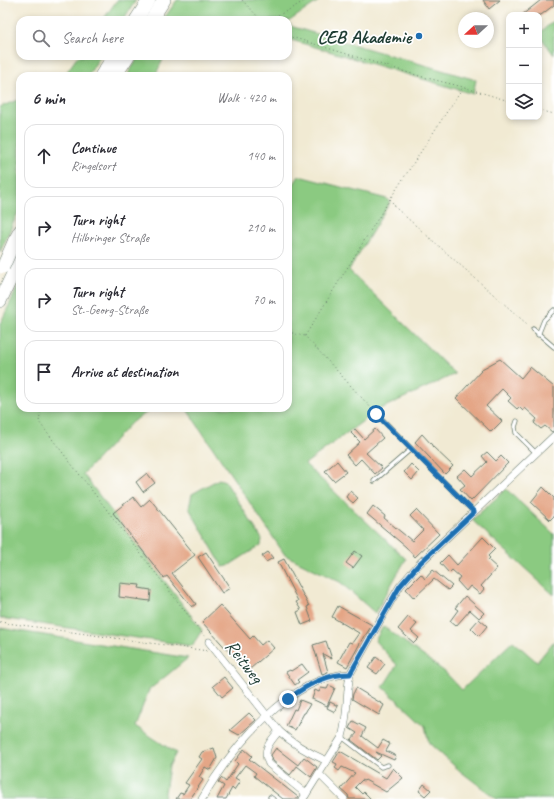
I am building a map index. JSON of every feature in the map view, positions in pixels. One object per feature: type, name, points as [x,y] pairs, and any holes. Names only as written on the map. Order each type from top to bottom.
[{"type":"highway","points":[[139,16],[150,0]]},
{"type":"highway","points":[[153,16],[164,0]]},
{"type":"highway","points":[[104,72],[112,60]]},
{"type":"highway","points":[[118,72],[125,60]]},
{"type":"highway","points":[[0,301],[6,270],[16,239]]},
{"type":"highway","points":[[6,270],[16,262]]},
{"type":"street","points":[[279,731],[267,748],[266,759],[269,764],[305,796],[342,737],[347,688],[350,674],[400,586],[420,563],[554,436]]},
{"type":"street","name":"Reitweg","points":[[209,642],[279,731],[299,747],[327,761]]},
{"type":"street","points":[[202,799],[222,766],[246,736],[288,699],[310,684],[334,675],[350,674]]},
{"type":"street","points":[[319,774],[344,799]]},
{"type":"lane","points":[[538,334],[544,320],[554,310]]},
{"type":"lane","points":[[532,330],[554,347]]},
{"type":"lane","points":[[376,414],[474,512]]},
{"type":"lane","points":[[517,421],[515,427],[516,433],[536,453]]},
{"type":"lane","points":[[374,481],[411,449]]},
{"type":"lane","points":[[342,737],[381,767],[388,765]]},
{"type":"path","points":[[242,0],[257,16]]},
{"type":"path","points":[[276,16],[306,0]]},
{"type":"path","points":[[292,37],[412,74],[506,100]]},
{"type":"path","points":[[305,336],[390,199],[463,87]]},
{"type":"path","points":[[542,111],[554,114]]},
{"type":"path","points":[[390,199],[403,214],[532,330]]},
{"type":"path","points":[[292,333],[305,336],[376,414]]},
{"type":"path","points":[[40,412],[39,422],[209,642]]},
{"type":"path","points":[[0,622],[208,651],[216,650]]},
{"type":"green space","points":[[117,0],[136,0],[126,16],[106,16]]},
{"type":"green space","points":[[177,0],[320,0],[292,19],[292,16],[166,16]]},
{"type":"green space","points":[[554,21],[554,55],[542,39],[542,31]]},
{"type":"green space","points":[[292,26],[476,80],[473,94],[292,40]]},
{"type":"green space","points":[[75,60],[98,60],[90,72],[67,72]]},
{"type":"green space","points":[[137,60],[163,60],[157,72],[129,72]]},
{"type":"green space","points":[[16,101],[16,217],[0,252],[0,107]]},
{"type":"green space","points":[[299,176],[387,199],[390,202],[349,270],[455,374],[378,410],[305,464],[406,559],[375,613],[340,582],[285,555],[189,412],[292,412],[292,187]]},
{"type":"green space","points":[[16,290],[16,412],[148,412],[132,422],[83,474],[202,630],[192,646],[0,618],[0,324]]},
{"type":"green space","points":[[219,479],[225,481],[262,539],[261,545],[228,566],[223,567],[189,508],[192,494]]},
{"type":"green space","points":[[506,489],[554,534],[554,595],[472,520]]},
{"type":"green space","points":[[383,626],[445,672],[462,690],[513,641],[537,662],[554,641],[554,799],[497,799],[460,771],[429,743],[425,726],[383,687],[397,665],[375,641]]},
{"type":"green space","points":[[0,628],[188,658],[149,690],[135,726],[176,753],[169,766],[164,799],[0,799]]},
{"type":"building","points":[[483,0],[500,0],[489,9]]},
{"type":"building","points":[[541,0],[554,0],[554,5],[542,14],[542,12],[526,12]]},
{"type":"building","points":[[500,359],[521,378],[530,367],[554,387],[554,431],[552,432],[545,426],[541,429],[534,423],[537,419],[525,408],[523,411],[519,407],[517,409],[508,401],[511,398],[502,389],[486,406],[502,421],[491,432],[456,398],[481,371],[480,370]]},
{"type":"building","points":[[355,429],[364,439],[375,429],[383,438],[366,453],[382,468],[375,474],[361,459],[355,465],[346,455],[360,442],[351,433]]},
{"type":"building","points":[[422,434],[453,466],[445,474],[415,442]]},
{"type":"building","points":[[487,452],[496,461],[501,456],[508,463],[471,501],[460,489],[465,485],[457,476],[465,469],[472,476],[487,462],[482,456]]},
{"type":"building","points":[[337,461],[346,472],[334,481],[325,471]]},
{"type":"building","points":[[411,464],[419,472],[412,480],[404,472]]},
{"type":"building","points":[[147,473],[155,483],[143,492],[136,482]]},
{"type":"building","points":[[543,487],[554,498],[554,516],[550,520],[531,502]]},
{"type":"building","points":[[350,491],[358,498],[353,503],[346,497]]},
{"type":"building","points":[[133,497],[141,507],[150,499],[195,555],[172,573],[196,604],[192,607],[167,576],[164,578],[113,513]]},
{"type":"building","points":[[373,506],[385,516],[384,518],[412,541],[423,530],[410,516],[416,510],[439,534],[415,557],[406,547],[367,514]]},
{"type":"building","points":[[483,537],[495,549],[488,556],[490,558],[488,560],[497,568],[481,586],[484,589],[480,594],[470,586],[466,591],[457,581],[460,577],[452,570],[449,573],[440,563],[448,555],[457,565]]},
{"type":"building","points":[[355,551],[362,556],[353,568],[346,563]]},
{"type":"building","points":[[206,552],[230,588],[222,593],[198,557]]},
{"type":"building","points":[[268,552],[273,558],[266,562],[262,556]]},
{"type":"building","points":[[284,559],[309,606],[307,607],[312,621],[302,625],[297,612],[301,610],[296,602],[298,601],[278,562]]},
{"type":"building","points":[[433,570],[452,586],[448,590],[434,579],[414,598],[406,589],[421,574],[425,579]]},
{"type":"building","points":[[120,583],[140,585],[139,588],[151,590],[150,601],[119,597]]},
{"type":"building","points":[[465,596],[484,613],[479,618],[470,610],[456,626],[450,621],[458,610],[455,608]]},
{"type":"building","points":[[220,605],[250,639],[253,636],[261,645],[267,640],[274,648],[250,669],[243,661],[240,664],[202,622]]},
{"type":"building","points":[[338,606],[372,625],[364,636],[347,667],[338,662],[349,642],[352,643],[359,633],[332,617]]},
{"type":"building","points":[[408,617],[417,624],[411,631],[419,638],[414,643],[398,629]]},
{"type":"building","points":[[479,619],[487,626],[479,636],[471,628]]},
{"type":"building","points":[[326,641],[332,659],[323,654],[328,672],[322,674],[313,645]]},
{"type":"building","points":[[376,657],[385,664],[377,674],[368,668]]},
{"type":"building","points":[[302,664],[308,672],[297,680],[299,682],[295,685],[286,672],[291,671]]},
{"type":"building","points":[[224,677],[233,688],[222,697],[213,686]]},
{"type":"building","points":[[329,685],[335,688],[327,706],[312,699],[315,690],[319,692],[321,688],[327,689]]},
{"type":"building","points":[[356,688],[384,705],[379,715],[352,699]]},
{"type":"building","points":[[300,700],[310,704],[295,730],[286,726],[294,709],[296,710]]},
{"type":"building","points":[[330,702],[338,706],[335,712],[327,708]]},
{"type":"building","points":[[249,713],[256,720],[239,735],[230,730]]},
{"type":"building","points":[[353,721],[366,728],[362,736],[378,748],[383,740],[390,744],[386,751],[396,756],[394,760],[376,752],[381,756],[377,760],[351,740],[357,733],[349,728]]},
{"type":"building","points":[[214,748],[217,758],[210,770],[205,767],[199,777],[203,780],[190,799],[176,799],[180,793],[183,794],[189,785],[185,783],[202,759],[199,757],[202,752]]},
{"type":"building","points":[[276,748],[298,765],[290,775],[273,761],[271,755]]},
{"type":"building","points":[[244,749],[252,756],[249,759],[298,797],[298,799],[283,799],[254,776],[256,773],[245,765],[235,778],[240,781],[234,790],[232,788],[226,799],[217,799],[224,786],[218,782],[221,778],[226,782],[238,764],[235,761]]},
{"type":"building","points":[[340,751],[386,778],[393,768],[403,778],[386,792],[365,780],[362,780],[355,787],[362,794],[364,792],[371,799],[349,799],[348,795],[341,789],[355,773],[342,767],[339,771],[335,768],[337,764],[333,762]]},
{"type":"building","points":[[304,757],[317,767],[311,777],[297,766]]},
{"type":"building","points":[[424,784],[431,790],[425,796],[419,791]]},
{"type":"place","name":"CEB Akademie","points":[[419,36]]},
{"type":"route","points":[[288,699],[310,684],[334,675],[350,674],[400,586],[420,563],[474,512],[376,414]]}]
